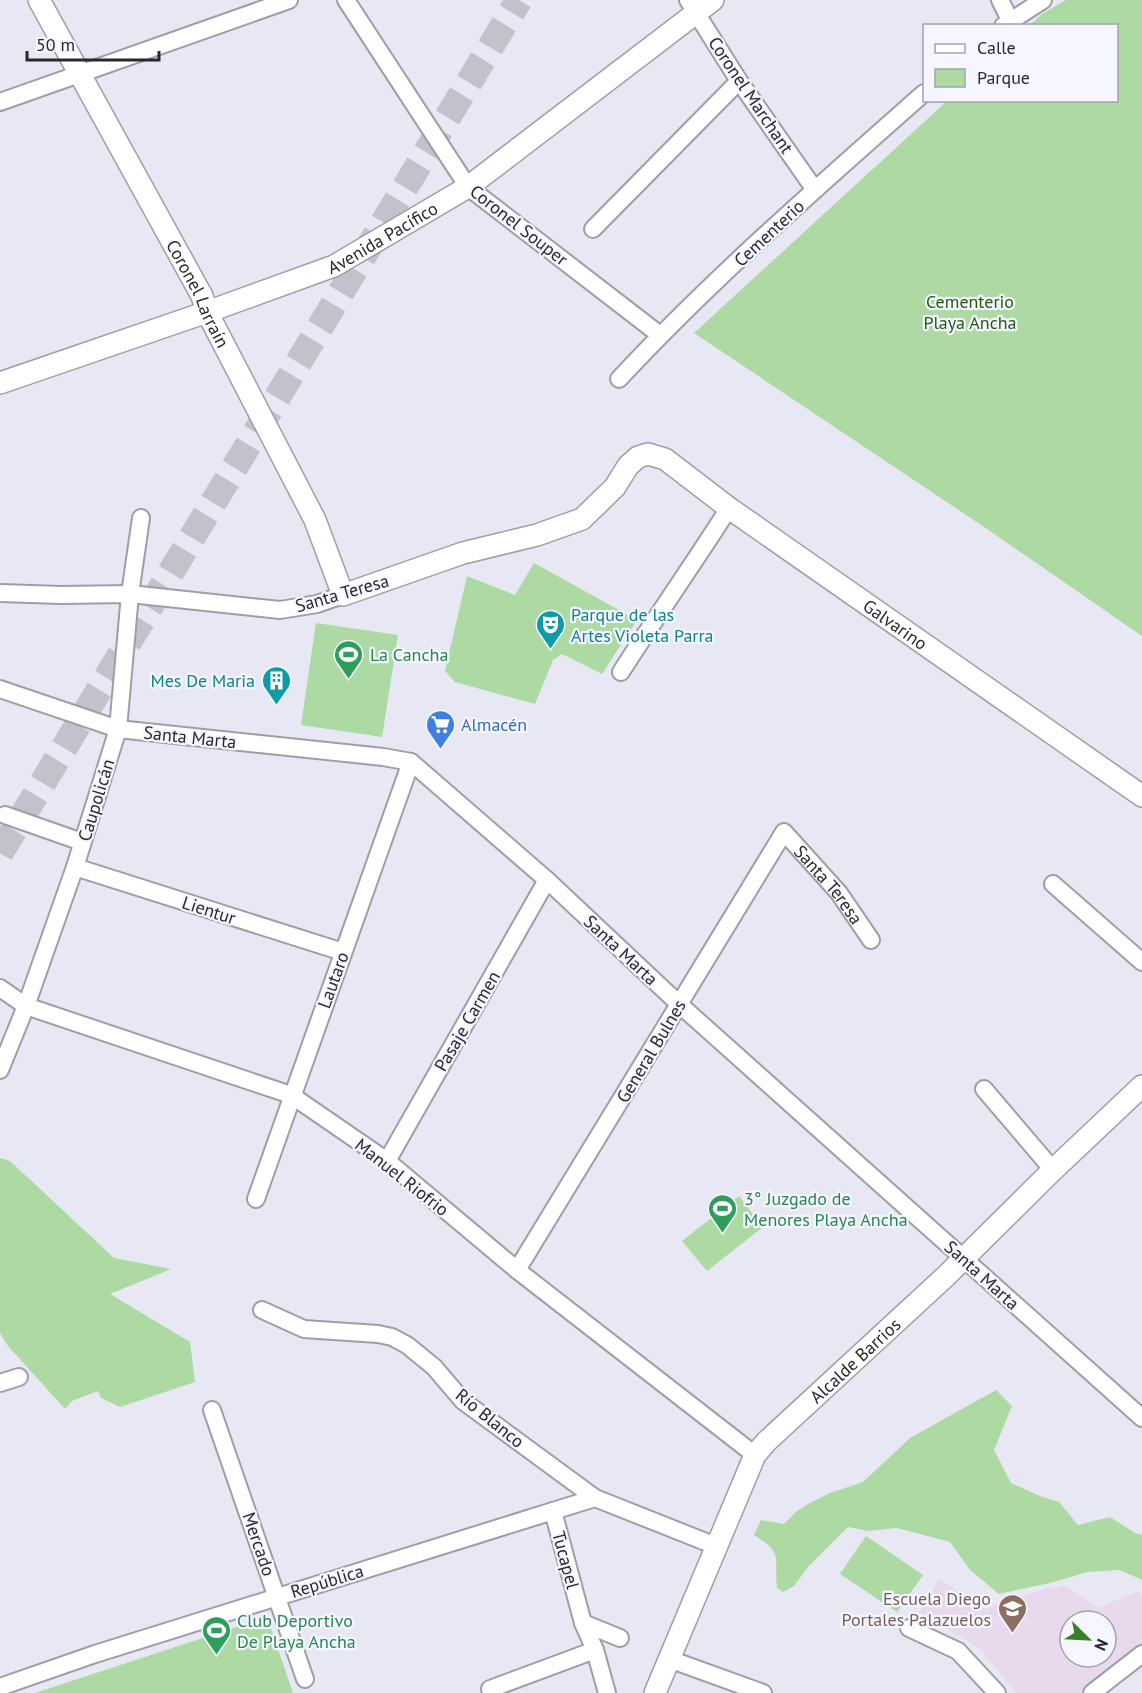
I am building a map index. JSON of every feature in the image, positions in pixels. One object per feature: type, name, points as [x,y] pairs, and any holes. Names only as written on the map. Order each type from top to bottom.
[{"type":"street","name":"Coronel Larraín","points":[[39,0],[202,296],[207,312],[315,520],[344,595]]},
{"type":"street","points":[[0,102],[288,0]]},
{"type":"street","name":"Coronel Souper","points":[[346,0],[468,187],[660,335]]},
{"type":"street","points":[[1000,0],[1007,23],[1044,0]]},
{"type":"street","name":"Avenida Pacífico","points":[[0,383],[334,266],[468,187],[699,4]]},
{"type":"street","name":"Coronel Marchant","points":[[699,4],[738,81],[815,190]]},
{"type":"street","points":[[593,229],[738,81]]},
{"type":"street","name":"Cementerio","points":[[619,379],[660,335],[815,190],[923,94]]},
{"type":"street","name":"Santa Teresa","points":[[0,593],[130,594],[280,610],[317,604],[463,553],[545,533],[582,519],[615,487],[628,466],[638,457],[648,454]]},
{"type":"street","name":"Galvarino","points":[[648,454],[665,459],[729,508],[1142,796]]},
{"type":"street","points":[[621,672],[729,508]]},
{"type":"street","name":"Caupolicán","points":[[0,1070],[26,1006],[75,867],[118,729],[130,594],[141,518]]},
{"type":"street","name":"Santa Marta","points":[[0,689],[118,729],[411,762],[547,880],[679,1004],[1142,1418]]},
{"type":"street","name":"Lautaro","points":[[256,1199],[411,762]]},
{"type":"street","points":[[5,815],[82,842]]},
{"type":"street","name":"Santa Teresa","points":[[784,832],[839,893],[871,940]]},
{"type":"street","name":"General Bulnes","points":[[517,1270],[784,832]]},
{"type":"street","name":"Lientur","points":[[75,867],[343,952]]},
{"type":"street","name":"Pasaje Carmen","points":[[387,1161],[547,880]]},
{"type":"street","points":[[1053,884],[1142,962]]},
{"type":"street","name":"Manuel Riofrio","points":[[0,988],[26,1006],[291,1095],[387,1161],[517,1270],[755,1455]]},
{"type":"street","name":"Alcalde Barrios","points":[[655,1693],[755,1455],[766,1442],[963,1259],[1142,1086]]},
{"type":"street","points":[[984,1089],[1053,1170]]},
{"type":"street","name":"Río Blanco","points":[[262,1310],[304,1329],[392,1337],[407,1345],[434,1367],[463,1401],[595,1498],[716,1546]]},
{"type":"street","points":[[0,1383],[19,1377]]},
{"type":"street","name":"Mercado","points":[[212,1410],[305,1679]]},
{"type":"street","name":"Tucapel","points":[[595,1498],[553,1511],[583,1623],[595,1650],[607,1693]]},
{"type":"street","name":"República","points":[[0,1690],[95,1654],[553,1511]]},
{"type":"street","points":[[583,1623],[620,1638]]},
{"type":"street","points":[[909,1628],[958,1651],[997,1693]]},
{"type":"street","points":[[490,1689],[595,1650]]},
{"type":"street","points":[[1092,1693],[1142,1654]]},
{"type":"street","points":[[669,1659],[763,1693]]},
{"type":"shaded area","name":"Escuela Diego Portales Palazuelos","points":[[939,1579],[986,1609],[1043,1589],[1066,1586],[1098,1608],[1138,1591],[1142,1596],[1142,1644],[1118,1663],[1118,1609],[1058,1609],[1058,1669],[1110,1669],[1079,1693],[1016,1693],[979,1648],[919,1612]]},
{"type":"green space","name":"Cementerio Playa Ancha","points":[[1066,0],[1142,0],[1142,636],[694,333],[946,102],[1118,102],[1118,24],[1031,24],[1042,14]]},
{"type":"green space","name":"Parque de las Artes Violeta Parra","points":[[534,563],[637,620],[602,674],[562,654],[553,660],[535,704],[455,682],[445,671],[467,576],[515,595]]},
{"type":"green space","name":"La Cancha","points":[[316,623],[398,635],[382,737],[301,725]]},
{"type":"green space","points":[[0,1158],[10,1161],[114,1258],[171,1269],[110,1294],[190,1342],[195,1382],[120,1407],[101,1398],[98,1391],[72,1401],[65,1409],[8,1346],[0,1333]]},
{"type":"green space","name":"3° Juzgado de Menores Playa Ancha","points":[[739,1196],[763,1227],[707,1271],[682,1241]]},
{"type":"green space","points":[[996,1390],[1012,1406],[994,1450],[1011,1483],[1059,1502],[1078,1525],[1110,1517],[1142,1535],[1142,1580],[1120,1570],[1087,1572],[999,1594],[970,1570],[950,1542],[897,1528],[868,1531],[848,1527],[808,1567],[794,1586],[783,1592],[777,1588],[774,1552],[754,1535],[761,1520],[784,1524],[808,1504],[830,1493],[863,1482],[910,1438]]},
{"type":"green space","points":[[866,1536],[923,1575],[897,1612],[840,1574]]},
{"type":"green space","name":"Club Deportivo De Playa Ancha","points":[[267,1617],[293,1693],[35,1693]]},
{"type":"tunnel","points":[[0,853],[519,0]]},
{"type":"place","name":"Parque de las Artes Violeta Parra","points":[[550,650]]},
{"type":"place","name":"La Cancha","points":[[349,680]]},
{"type":"place","name":"Mes De Maria","points":[[276,706]]},
{"type":"place","name":"Almacén","points":[[440,750]]},
{"type":"place","name":"3° Juzgado de Menores Playa Ancha","points":[[723,1234]]},
{"type":"place","name":"Escuela Diego Portales Palazuelos","points":[[1012,1634]]},
{"type":"place","name":"Club Deportivo De Playa Ancha","points":[[216,1656]]}]
